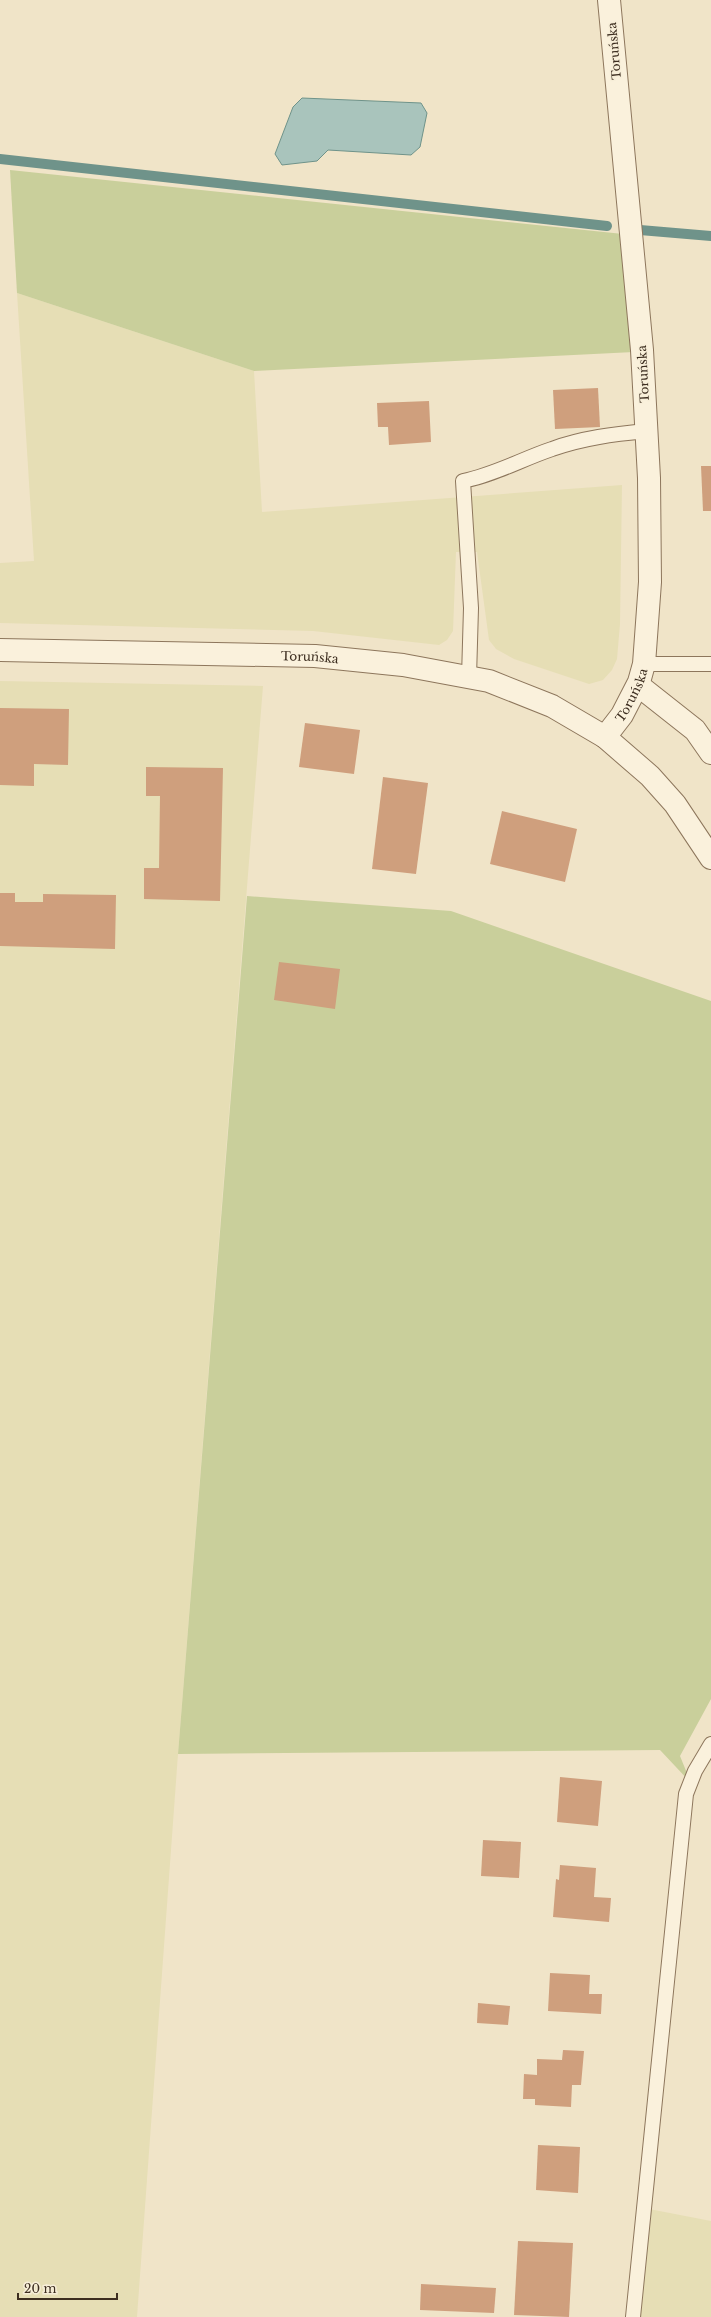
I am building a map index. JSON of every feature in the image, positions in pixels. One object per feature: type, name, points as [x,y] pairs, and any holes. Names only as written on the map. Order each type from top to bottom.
[{"type":"street","name":"Toruńska","points":[[605,738],[622,715],[638,685],[644,664],[650,582],[649,478],[642,350],[609,0]]},
{"type":"street","name":"Toruńska","points":[[0,650],[315,656],[403,665],[488,681],[520,692],[552,706],[605,738],[650,776],[675,804],[711,858]]},
{"type":"street","points":[[638,685],[695,730],[711,753]]},
{"type":"lane","points":[[469,677],[471,608],[463,481],[486,476],[568,444],[618,433],[646,431]]},
{"type":"lane","points":[[644,664],[711,664]]},
{"type":"lane","points":[[633,2317],[686,1794],[698,1765],[711,1744]]},
{"type":"shaded area","points":[[17,293],[254,371],[262,512],[622,485],[620,624],[617,659],[612,670],[603,680],[589,684],[514,659],[496,649],[489,640],[477,552],[456,552],[453,631],[447,640],[439,645],[313,631],[0,623],[0,563],[34,561]]},
{"type":"shaded area","points":[[0,681],[263,686],[178,1754],[137,2317],[0,2317]]},
{"type":"shaded area","points":[[644,2208],[711,2221],[711,2317],[633,2317]]},
{"type":"green space","points":[[10,170],[623,234],[634,352],[254,371],[17,293]]},
{"type":"green space","points":[[247,896],[451,911],[711,1001],[711,1699],[680,1756],[691,1783],[660,1750],[178,1754]]},
{"type":"water","points":[[302,98],[421,103],[427,113],[420,147],[411,155],[328,150],[317,161],[282,165],[275,154],[293,107]]},
{"type":"building","points":[[598,388],[600,427],[555,429],[553,390]]},
{"type":"building","points":[[429,401],[431,442],[389,445],[388,427],[378,427],[377,403]]},
{"type":"building","points":[[701,466],[711,466],[711,511],[703,511]]},
{"type":"building","points":[[0,708],[69,709],[68,765],[34,764],[34,786],[0,785]]},
{"type":"building","points":[[305,723],[360,730],[354,774],[299,767]]},
{"type":"building","points":[[146,767],[223,768],[220,901],[144,899],[144,868],[159,868],[160,796],[146,796]]},
{"type":"building","points":[[383,777],[428,783],[416,874],[372,869]]},
{"type":"building","points":[[502,811],[577,829],[565,882],[490,864]]},
{"type":"building","points":[[0,893],[15,893],[15,902],[43,902],[43,894],[116,895],[115,949],[0,946]]},
{"type":"building","points":[[279,962],[340,969],[335,1009],[274,1000]]},
{"type":"building","points":[[560,1777],[602,1781],[598,1826],[557,1822]]},
{"type":"building","points":[[483,1840],[521,1842],[519,1878],[481,1876]]},
{"type":"building","points":[[560,1865],[596,1868],[594,1897],[611,1898],[609,1922],[553,1917],[556,1879],[559,1880]]},
{"type":"building","points":[[550,1973],[590,1975],[589,1994],[602,1994],[601,2014],[548,2011]]},
{"type":"building","points":[[478,2003],[510,2006],[508,2025],[477,2023]]},
{"type":"building","points":[[563,2050],[584,2051],[581,2085],[572,2085],[571,2107],[535,2105],[535,2099],[523,2099],[524,2074],[537,2075],[537,2059],[562,2060]]},
{"type":"building","points":[[538,2145],[580,2147],[578,2193],[536,2190]]},
{"type":"building","points":[[518,2241],[573,2243],[569,2317],[514,2315]]},
{"type":"building","points":[[421,2284],[496,2288],[494,2313],[420,2310]]},
{"type":"waterway","points":[[0,159],[607,226]]},
{"type":"waterway","points":[[640,230],[711,236]]}]
